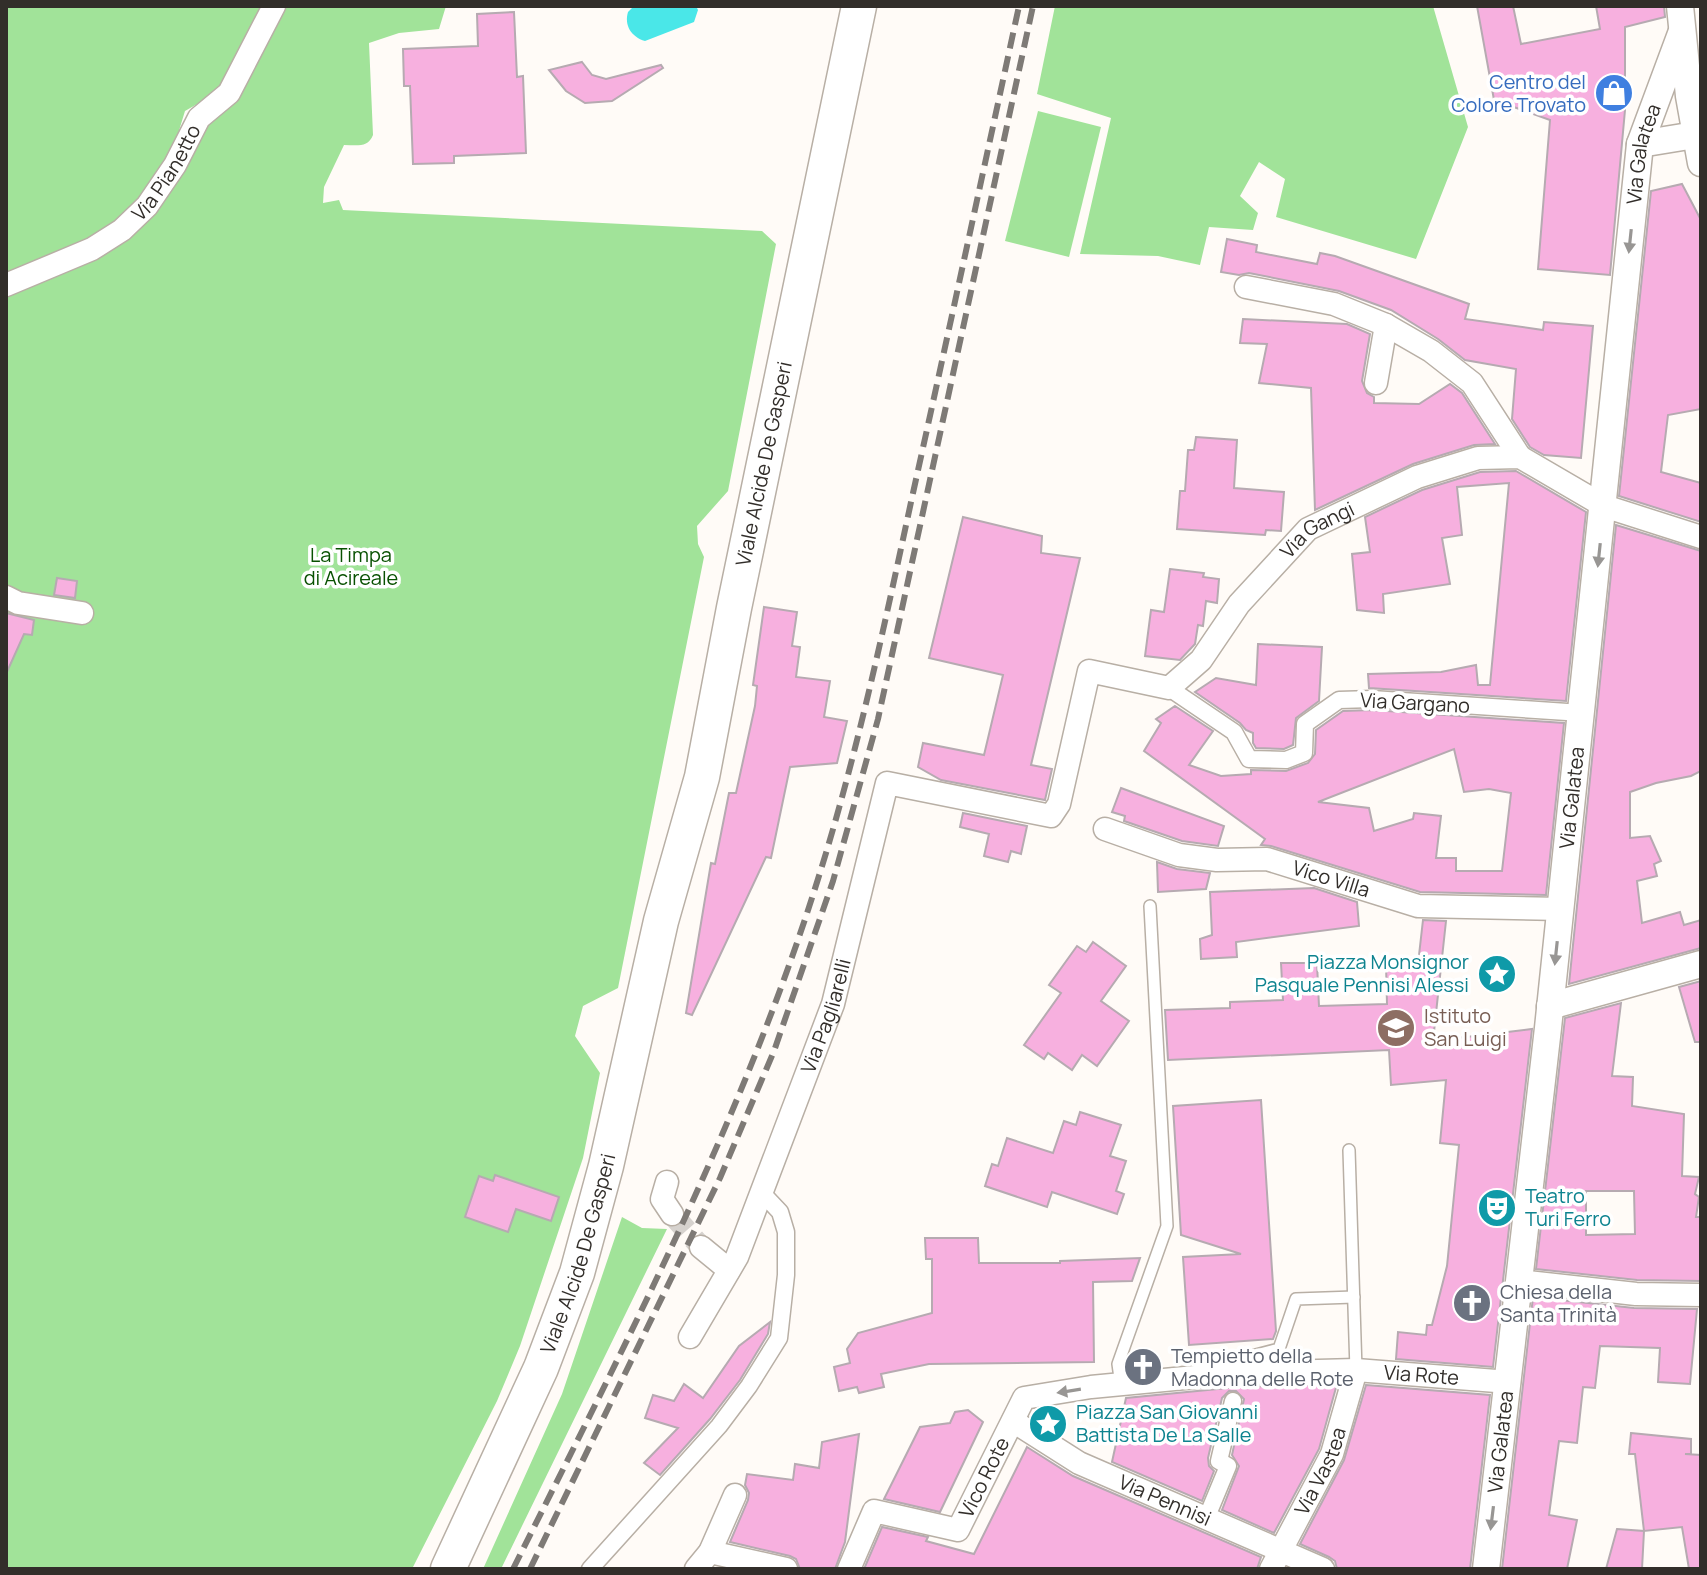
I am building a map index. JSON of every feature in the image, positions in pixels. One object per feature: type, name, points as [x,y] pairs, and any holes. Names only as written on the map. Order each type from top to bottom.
[{"type":"main road","name":"Viale Alcide De Gasperi","points":[[661,921],[681,773],[840,6]]},
{"type":"main road","name":"Viale Alcide De Gasperi","points":[[448,1569],[541,1368],[577,1273],[606,1166],[661,921],[702,777],[859,6]]},
{"type":"street","name":"Via Pianetto","points":[[6,285],[92,249],[122,230],[147,206],[175,165],[199,118],[229,93],[274,6]]},
{"type":"street","points":[[1681,18],[1701,163]]},
{"type":"street","name":"Via Galatea","points":[[1486,1569],[1561,909],[1640,144],[1681,18]]},
{"type":"street","points":[[1640,144],[1695,135]]},
{"type":"street","points":[[1246,287],[1334,304],[1386,325],[1431,351],[1472,383],[1520,457],[1604,506],[1701,537]]},
{"type":"street","points":[[1376,383],[1386,325]]},
{"type":"street","name":"Via Gangi","points":[[1169,688],[1201,660],[1239,604],[1308,529],[1417,477],[1478,458],[1520,457]]},
{"type":"street","points":[[6,597],[18,603],[82,613]]},
{"type":"street","name":"Via Pagliarelli","points":[[763,1194],[833,1004],[887,783],[1051,816],[1059,804],[1089,671],[1169,688]]},
{"type":"street","name":"Via Gargano","points":[[1169,688],[1234,732],[1249,759],[1286,760],[1304,753],[1305,724],[1339,700],[1372,699],[1582,713]]},
{"type":"street","name":"Vico Villa","points":[[1105,829],[1179,855],[1217,860],[1267,859],[1418,906],[1561,909]]},
{"type":"street","points":[[1550,1006],[1701,964]]},
{"type":"street","points":[[667,1182],[662,1199],[672,1214]]},
{"type":"street","points":[[590,1569],[719,1426],[779,1338],[785,1303],[786,1232],[780,1212],[763,1194],[729,1270],[690,1337]]},
{"type":"street","points":[[701,1247],[729,1270]]},
{"type":"street","points":[[1519,1281],[1636,1294],[1701,1295]]},
{"type":"street","name":"Via Rote","points":[[1013,1421],[1024,1398],[1218,1375],[1356,1370],[1509,1382]]},
{"type":"street","name":"Via Vastea","points":[[1276,1560],[1332,1454],[1356,1370]]},
{"type":"street","points":[[1206,1519],[1228,1466],[1219,1461],[1233,1401]]},
{"type":"street","name":"Via Pennisi","points":[[1013,1421],[1079,1463],[1206,1519],[1276,1560],[1323,1569]]},
{"type":"street","name":"Vico Rote","points":[[849,1569],[874,1511],[958,1530],[1013,1421]]},
{"type":"street","points":[[735,1495],[703,1561],[786,1569]]},
{"type":"lane","points":[[1121,1385],[1118,1364],[1167,1226],[1150,906]]},
{"type":"lane","points":[[1349,1150],[1356,1370]]},
{"type":"lane","points":[[1218,1375],[1229,1362],[1279,1349],[1296,1299],[1354,1297]]},
{"type":"green space","name":"La Timpa di Acireale","points":[[6,6],[263,6],[220,91],[185,111],[154,212],[281,11],[288,6],[446,6],[439,29],[399,33],[369,43],[373,135],[365,144],[344,145],[324,187],[323,203],[339,200],[343,210],[762,231],[776,244],[728,491],[697,526],[698,544],[704,557],[618,988],[583,1006],[575,1036],[600,1073],[583,1158],[520,1346],[497,1401],[412,1569],[6,1569]]},
{"type":"green space","points":[[1055,6],[1433,6],[1468,127],[1416,259],[1276,217],[1285,179],[1259,162],[1240,196],[1258,213],[1253,230],[1209,227],[1200,265],[1158,256],[1080,254],[1111,118],[1037,94]]},
{"type":"green space","points":[[1038,111],[1101,127],[1069,257],[1005,241]]},
{"type":"green space","points":[[622,1217],[642,1228],[667,1229],[501,1569],[483,1569],[562,1394]]},
{"type":"water","points":[[634,6],[696,6],[698,10],[694,22],[645,41],[636,37],[628,26],[628,12]]},
{"type":"building","points":[[1477,6],[1513,6],[1521,44],[1600,29],[1596,6],[1664,6],[1665,17],[1625,27],[1625,110],[1610,275],[1538,269],[1550,120],[1494,100]]},
{"type":"building","points":[[514,12],[517,77],[523,76],[526,153],[454,156],[454,163],[413,164],[410,86],[404,86],[403,49],[478,46],[477,14]]},
{"type":"building","points":[[582,62],[592,75],[606,79],[661,65],[663,68],[612,101],[585,103],[566,91],[549,70]]},
{"type":"building","points":[[1682,184],[1701,220],[1701,409],[1668,415],[1661,472],[1701,483],[1701,522],[1619,496],[1651,191]]},
{"type":"building","points":[[1227,239],[1257,245],[1256,252],[1317,264],[1320,253],[1335,256],[1469,304],[1465,319],[1543,330],[1544,322],[1593,326],[1581,458],[1544,455],[1530,447],[1512,419],[1516,369],[1465,360],[1391,310],[1339,291],[1249,273],[1221,272]]},
{"type":"building","points":[[1243,319],[1347,324],[1370,334],[1362,381],[1367,393],[1374,397],[1374,403],[1419,404],[1450,384],[1462,393],[1495,444],[1474,445],[1413,464],[1315,510],[1311,388],[1259,383],[1267,344],[1240,343]]},
{"type":"building","points":[[1196,437],[1237,440],[1234,488],[1284,492],[1281,531],[1266,530],[1265,535],[1177,529],[1180,491],[1185,491],[1188,450],[1194,450]]},
{"type":"building","points":[[1516,471],[1586,512],[1566,701],[1369,688],[1368,674],[1441,672],[1476,665],[1478,685],[1490,685],[1509,483],[1457,487],[1462,535],[1442,538],[1450,584],[1383,594],[1384,613],[1357,610],[1352,554],[1370,552],[1365,517],[1422,490],[1480,472]]},
{"type":"building","points":[[963,517],[1042,536],[1041,553],[1080,558],[1031,765],[1052,769],[1045,800],[941,780],[918,767],[923,743],[984,755],[1003,675],[929,658]]},
{"type":"building","points":[[1616,525],[1701,551],[1701,771],[1630,792],[1630,838],[1650,836],[1661,861],[1654,864],[1657,876],[1637,881],[1642,923],[1680,912],[1684,925],[1701,920],[1701,948],[1569,984]]},
{"type":"building","points":[[1170,569],[1204,573],[1203,577],[1219,579],[1217,603],[1206,601],[1203,626],[1198,625],[1195,644],[1180,660],[1145,656],[1151,610],[1164,612]]},
{"type":"building","points":[[57,578],[77,581],[75,598],[54,595]]},
{"type":"building","points":[[764,607],[797,612],[792,646],[800,647],[796,677],[830,681],[824,717],[847,721],[837,763],[790,767],[771,858],[766,857],[692,1015],[686,1013],[711,863],[715,864],[729,793],[736,793],[755,706],[757,686],[753,685]]},
{"type":"building","points":[[6,613],[34,620],[32,635],[24,634],[6,674]]},
{"type":"building","points":[[1258,644],[1322,647],[1319,701],[1296,718],[1293,745],[1284,749],[1256,748],[1253,733],[1195,692],[1216,678],[1256,685]]},
{"type":"building","points":[[1175,706],[1213,731],[1189,765],[1221,776],[1251,774],[1251,770],[1286,771],[1308,763],[1315,754],[1316,730],[1343,711],[1372,710],[1564,723],[1546,895],[1420,892],[1261,845],[1265,839],[1144,751],[1161,723],[1156,719]],"holes":[[[1454,749],[1464,792],[1489,789],[1511,793],[1502,871],[1456,871],[1456,858],[1436,858],[1441,816],[1414,813],[1413,819],[1374,831],[1369,808],[1318,802]]]},
{"type":"building","points":[[1121,788],[1224,826],[1218,846],[1182,841],[1124,821],[1125,816],[1112,812]]},
{"type":"building","points":[[963,813],[1027,826],[1021,854],[1011,851],[1008,862],[984,856],[989,834],[960,827]]},
{"type":"building","points":[[1157,862],[1177,869],[1210,873],[1206,889],[1158,892]]},
{"type":"building","points":[[1314,888],[1357,902],[1359,926],[1236,942],[1237,957],[1201,959],[1200,939],[1212,935],[1210,892]]},
{"type":"building","points":[[1423,920],[1446,921],[1433,1041],[1532,1029],[1493,1367],[1396,1359],[1398,1332],[1426,1335],[1427,1325],[1432,1325],[1447,1266],[1459,1145],[1440,1143],[1446,1080],[1391,1085],[1389,1050],[1168,1060],[1165,1010],[1230,1008],[1230,1002],[1283,1000],[1281,963],[1317,963],[1319,1006],[1387,1004],[1386,964],[1418,964]]},
{"type":"building","points":[[1093,942],[1126,966],[1101,1001],[1129,1021],[1097,1066],[1082,1055],[1072,1070],[1048,1053],[1044,1059],[1024,1045],[1061,993],[1049,985],[1077,946],[1086,952]]},
{"type":"building","points":[[1701,981],[1701,1042],[1695,1042],[1679,987]]},
{"type":"building","points":[[1621,1003],[1612,1076],[1633,1077],[1632,1106],[1684,1114],[1682,1176],[1699,1177],[1695,1194],[1699,1197],[1696,1217],[1701,1217],[1701,1281],[1637,1280],[1536,1269],[1565,1018]],"holes":[[[1586,1191],[1634,1191],[1635,1234],[1586,1235]]]},
{"type":"building","points":[[1261,1100],[1276,1331],[1273,1339],[1189,1345],[1183,1257],[1241,1254],[1181,1235],[1173,1106]]},
{"type":"building","points":[[1080,1112],[1121,1125],[1110,1156],[1126,1161],[1116,1191],[1124,1194],[1117,1214],[1052,1192],[1047,1207],[985,1186],[992,1164],[998,1166],[1007,1138],[1053,1153],[1064,1121],[1076,1125]]},
{"type":"building","points":[[495,1175],[559,1197],[551,1221],[516,1209],[508,1232],[465,1217],[479,1176],[493,1181]]},
{"type":"building","points":[[925,1238],[978,1238],[979,1263],[1060,1263],[1140,1258],[1132,1281],[1093,1282],[1094,1362],[929,1364],[881,1374],[884,1387],[859,1393],[857,1387],[839,1391],[834,1367],[850,1363],[847,1349],[858,1333],[932,1313],[932,1259],[926,1259]]},
{"type":"building","points":[[1533,1297],[1634,1308],[1697,1309],[1690,1384],[1658,1382],[1660,1348],[1600,1346],[1595,1388],[1583,1387],[1577,1443],[1559,1441],[1549,1515],[1577,1520],[1567,1569],[1502,1569]]},
{"type":"building","points":[[770,1322],[768,1334],[740,1380],[660,1475],[644,1463],[678,1428],[645,1418],[653,1395],[674,1401],[684,1384],[703,1398],[739,1346]]},
{"type":"building","points":[[1337,1384],[1319,1449],[1274,1533],[1222,1510],[1239,1466],[1232,1455],[1244,1399],[1236,1391],[1229,1391],[1222,1398],[1208,1458],[1209,1466],[1214,1471],[1202,1501],[1112,1462],[1126,1398],[1238,1387]]},
{"type":"building","points":[[1366,1385],[1490,1395],[1470,1569],[1337,1569],[1335,1561],[1300,1544],[1344,1460]]},
{"type":"building","points":[[968,1410],[983,1422],[940,1512],[884,1499],[920,1427],[950,1423],[955,1412]]},
{"type":"building","points":[[1631,1433],[1691,1439],[1691,1454],[1685,1454],[1701,1455],[1701,1569],[1689,1569],[1682,1527],[1644,1531],[1635,1454],[1629,1454]]},
{"type":"building","points":[[859,1434],[845,1542],[835,1569],[800,1569],[796,1559],[790,1556],[730,1542],[748,1500],[745,1485],[747,1474],[793,1480],[795,1464],[819,1468],[822,1442]]},
{"type":"building","points":[[1027,1447],[1073,1476],[1261,1557],[1257,1569],[864,1569],[882,1527],[928,1537],[926,1541],[974,1554]]},
{"type":"building","points":[[1617,1529],[1644,1531],[1642,1569],[1606,1569]]},
{"type":"tunnel","points":[[672,1214],[701,1247]]},
{"type":"railway","points":[[513,1569],[639,1316],[718,1144],[788,968],[818,879],[846,783],[881,638],[1019,6]]},
{"type":"railway","points":[[530,1569],[720,1178],[774,1051],[833,881],[878,719],[1033,6]]},
{"type":"place","name":"Centro del Colore Trovato","points":[[1614,93]]},
{"type":"place","name":"Piazza Monsignor Pasquale Pennisi Alessi","points":[[1497,974]]},
{"type":"place","name":"Istituto San Luigi","points":[[1396,1028]]},
{"type":"place","name":"Teatro Turi Ferro","points":[[1497,1208]]},
{"type":"place","name":"Chiesa della Santa Trinità","points":[[1472,1303]]},
{"type":"place","name":"Tempietto della Madonna delle Rote","points":[[1143,1367]]},
{"type":"place","name":"Piazza San Giovanni Battista De La Salle","points":[[1048,1424]]}]
